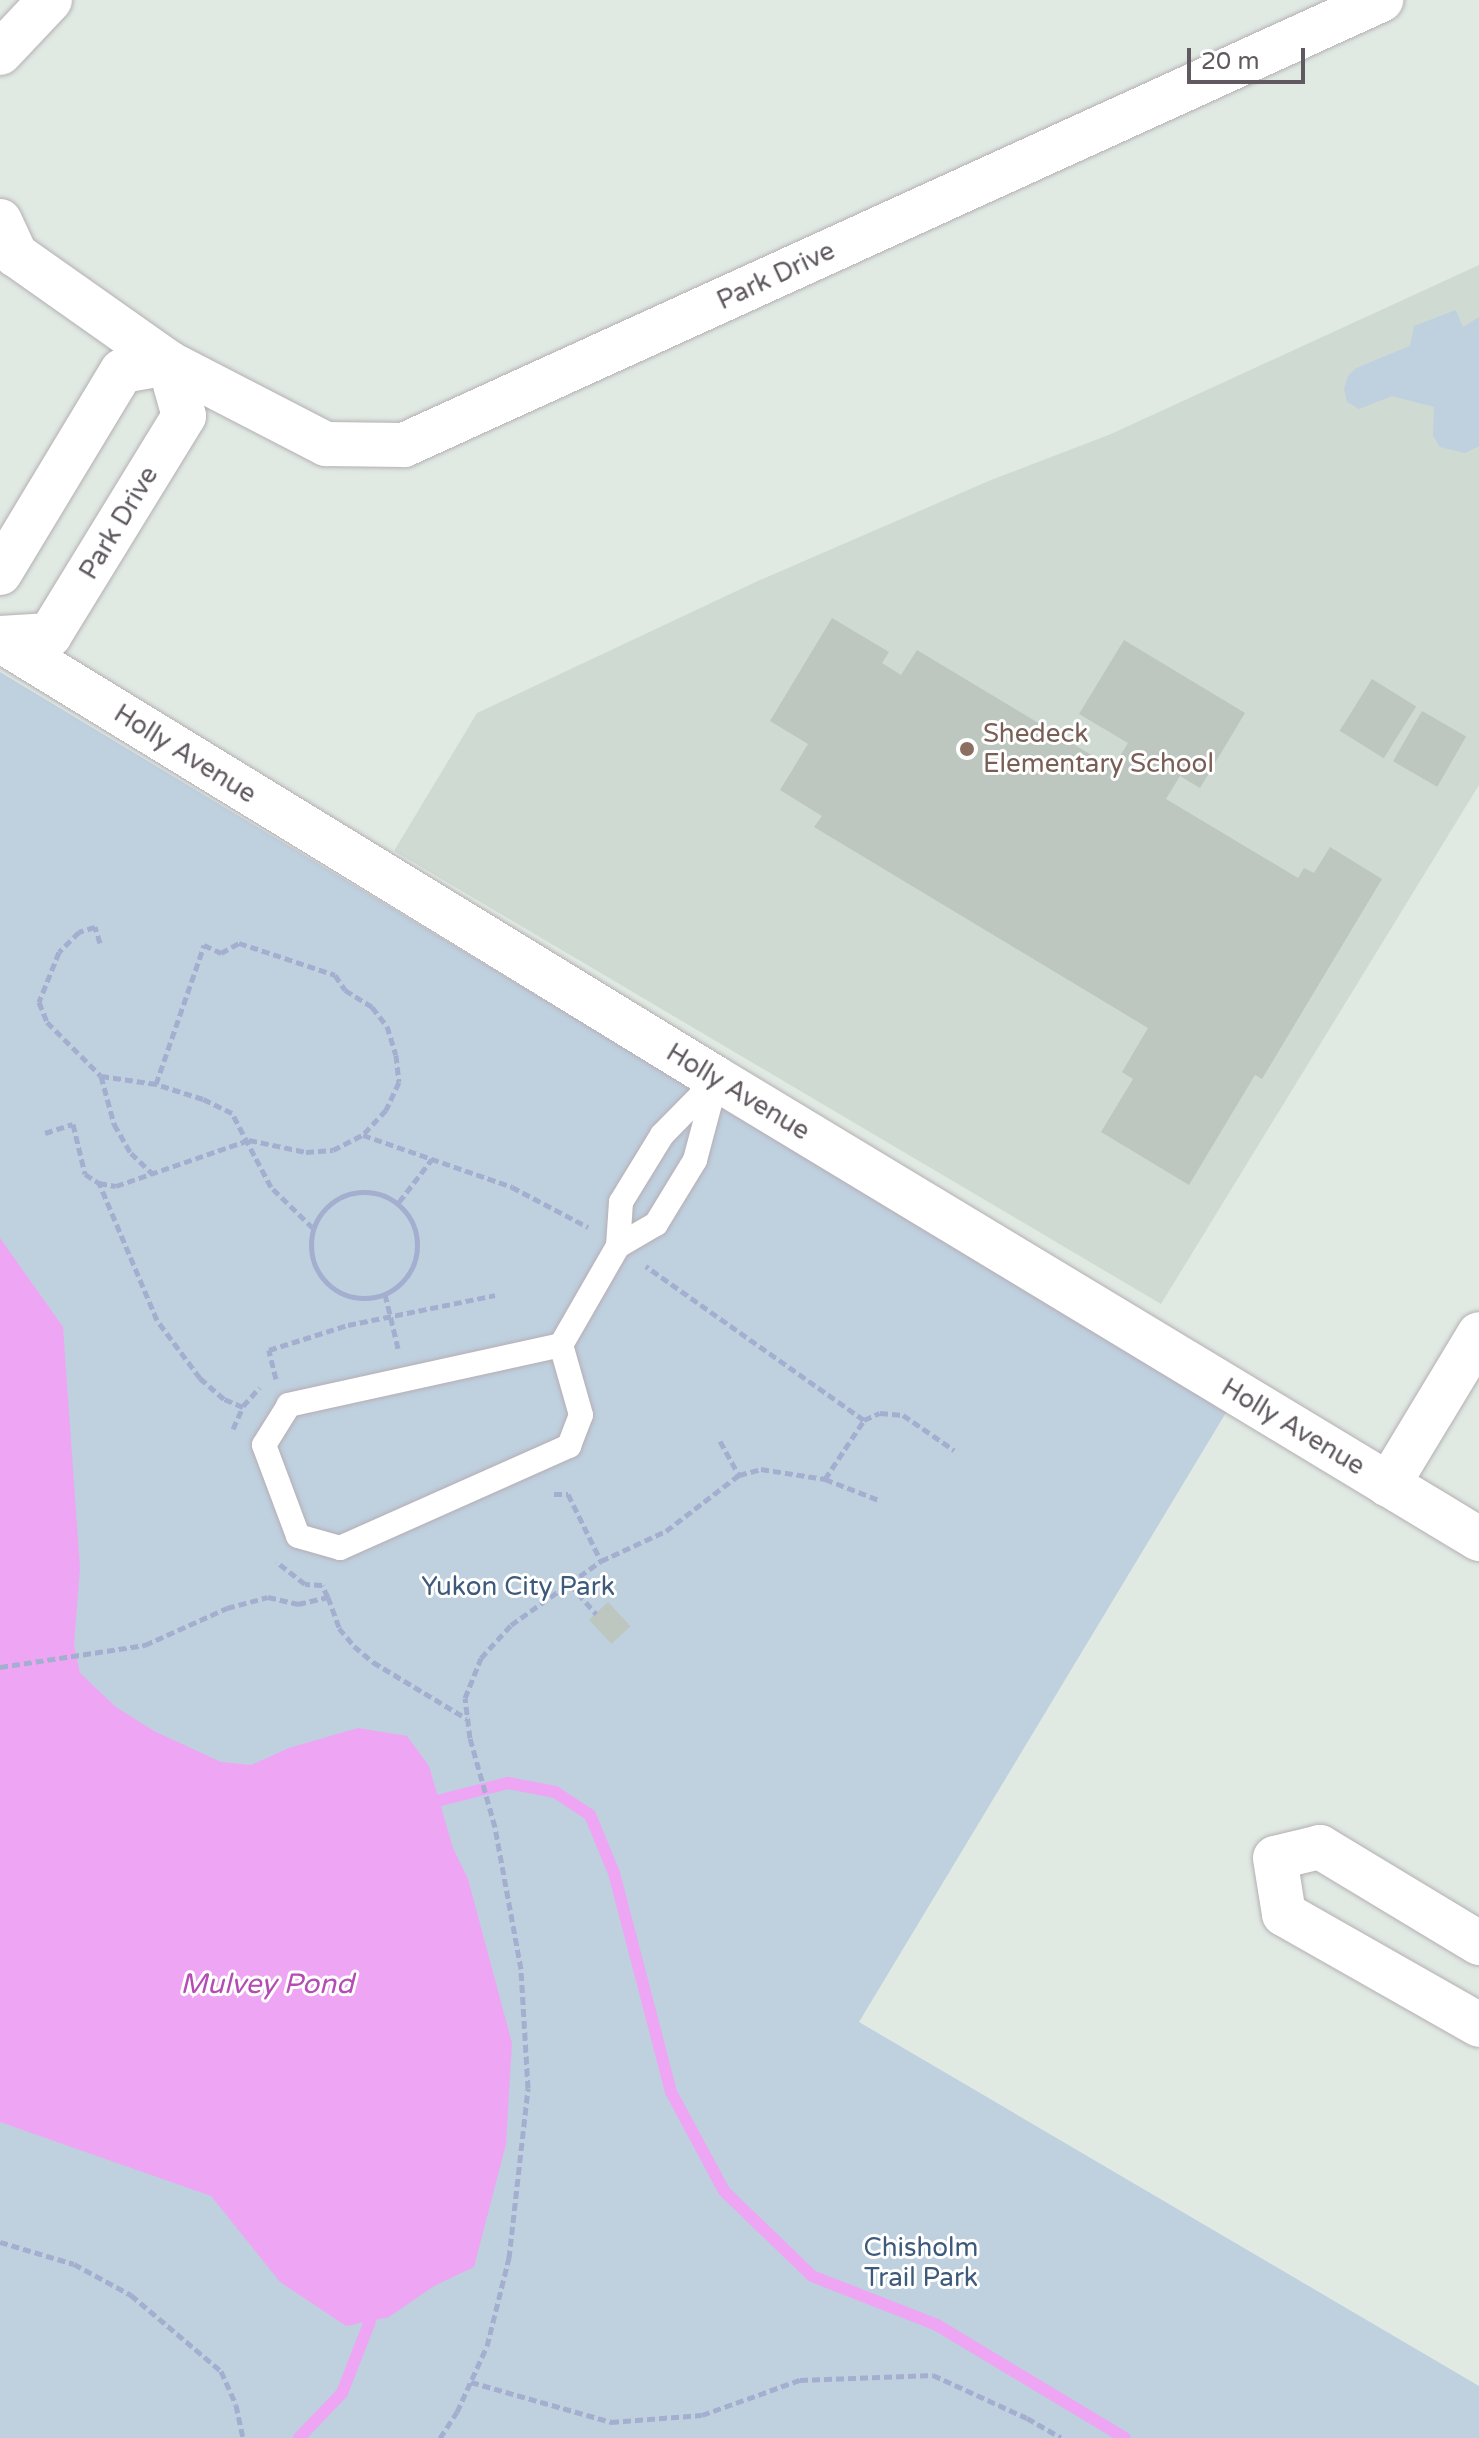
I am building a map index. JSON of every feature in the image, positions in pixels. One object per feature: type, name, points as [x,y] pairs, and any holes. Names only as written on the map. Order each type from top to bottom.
[{"type":"street","points":[[0,53],[50,0]]},
{"type":"street","name":"Park Drive","points":[[169,363],[326,444],[404,445],[1381,0]]},
{"type":"street","points":[[0,221],[16,255],[169,363]]},
{"type":"street","points":[[0,573],[122,371],[169,363]]},
{"type":"street","name":"Park Drive","points":[[0,639],[50,635],[58,622],[184,416],[169,363]]},
{"type":"street","name":"Holly Avenue","points":[[0,639],[717,1079],[1479,1539]]},
{"type":"street","points":[[1388,1485],[1479,1334]]},
{"type":"street","points":[[1479,1943],[1320,1847],[1275,1858],[1284,1914],[1479,2025]]},
{"type":"lane","points":[[561,1345],[289,1405],[264,1445],[298,1536],[340,1548],[569,1446],[581,1415],[561,1345],[618,1246],[621,1202],[662,1135],[717,1079]]},
{"type":"lane","points":[[618,1246],[656,1224],[695,1160],[717,1079]]},
{"type":"path","points":[[100,943],[95,927],[79,932],[59,952],[39,1002],[47,1022],[101,1076],[114,1124],[131,1153],[153,1174]]},
{"type":"path","points":[[156,1084],[204,945],[221,953],[239,943],[335,975],[345,990],[372,1007],[387,1026],[396,1055],[399,1082],[386,1110],[363,1135]]},
{"type":"path","points":[[101,1076],[156,1084],[203,1099],[232,1113],[271,1187],[313,1228]]},
{"type":"path","points":[[45,1133],[73,1124],[85,1174],[99,1183]]},
{"type":"path","points":[[399,1202],[432,1159]]},
{"type":"path","points":[[357,1191],[377,1192],[399,1202],[412,1220],[418,1241],[413,1267],[402,1283],[385,1294],[365,1299],[346,1296],[331,1288],[316,1270],[310,1247],[313,1228],[322,1211],[336,1198],[357,1191]]},
{"type":"path","points":[[385,1294],[400,1355]]},
{"type":"path","points":[[243,1407],[262,1386],[276,1379],[269,1350],[348,1325],[391,1319],[495,1295]]},
{"type":"path","points":[[864,1420],[880,1413],[903,1415],[954,1450]]},
{"type":"path","points":[[720,1441],[739,1475]]},
{"type":"path","points":[[825,1479],[879,1500]]},
{"type":"path","points":[[554,1494],[568,1494],[601,1561]]},
{"type":"path","points":[[570,1584],[596,1614]]},
{"type":"path","points":[[328,1597],[339,1628],[373,1662],[467,1718]]},
{"type":"path","points":[[0,1667],[99,1651]]},
{"type":"path","points":[[440,2438],[487,2346],[509,2258],[528,2088],[521,1969],[495,1827],[470,1738]]},
{"type":"path","points":[[0,2242],[74,2264],[131,2295],[221,2371],[236,2405],[243,2438]]},
{"type":"path","points":[[471,2382],[611,2422],[702,2415],[800,2380],[933,2375],[1027,2418],[1061,2438]]},
{"type":"shaded area","name":"Shedeck Elementary School","points":[[1479,265],[1479,785],[1161,1304],[394,851],[477,713],[760,580],[991,480],[1111,434]]},
{"type":"green space","points":[[1456,310],[1463,327],[1479,317],[1479,446],[1465,453],[1440,447],[1433,436],[1434,407],[1392,396],[1359,409],[1347,402],[1344,389],[1348,376],[1356,368],[1410,346],[1414,326]]},
{"type":"green space","name":"Yukon City Park","points":[[0,672],[1227,1411],[859,2022],[1479,2386],[1479,2438],[0,2438]]},
{"type":"water","name":"Mulvey Pond","points":[[0,1238],[63,1327],[80,1568],[74,1644],[80,1673],[116,1707],[154,1731],[221,1762],[251,1765],[289,1748],[358,1728],[407,1736],[429,1766],[453,1848],[468,1879],[512,2043],[506,2144],[474,2267],[434,2286],[389,2317],[346,2326],[280,2282],[211,2196],[0,2122]]},
{"type":"building","points":[[832,618],[889,652],[882,663],[901,675],[917,650],[1113,768],[1128,743],[1079,714],[1124,640],[1245,713],[1200,788],[1180,776],[1166,799],[1298,878],[1304,868],[1314,873],[1330,847],[1382,879],[1262,1079],[1255,1075],[1189,1185],[1101,1132],[1133,1079],[1122,1072],[1148,1028],[814,827],[822,816],[780,790],[808,744],[770,721]]},
{"type":"building","points":[[1372,679],[1416,707],[1384,758],[1340,731]]},
{"type":"building","points":[[1422,711],[1466,737],[1437,787],[1393,761]]},
{"type":"building","points":[[608,1602],[631,1626],[611,1644],[589,1620]]},
{"type":"waterway","points":[[425,1804],[508,1783],[555,1792],[590,1815],[614,1873],[671,2092],[724,2191],[812,2276],[937,2325],[1125,2438]]},
{"type":"waterway","points":[[299,2438],[342,2393],[370,2321]]},
{"type":"place","name":"Shedeck Elementary School","points":[[967,749]]},
{"type":"park label","name":"Chisholm Trail Park","points":[[921,2263]]}]
